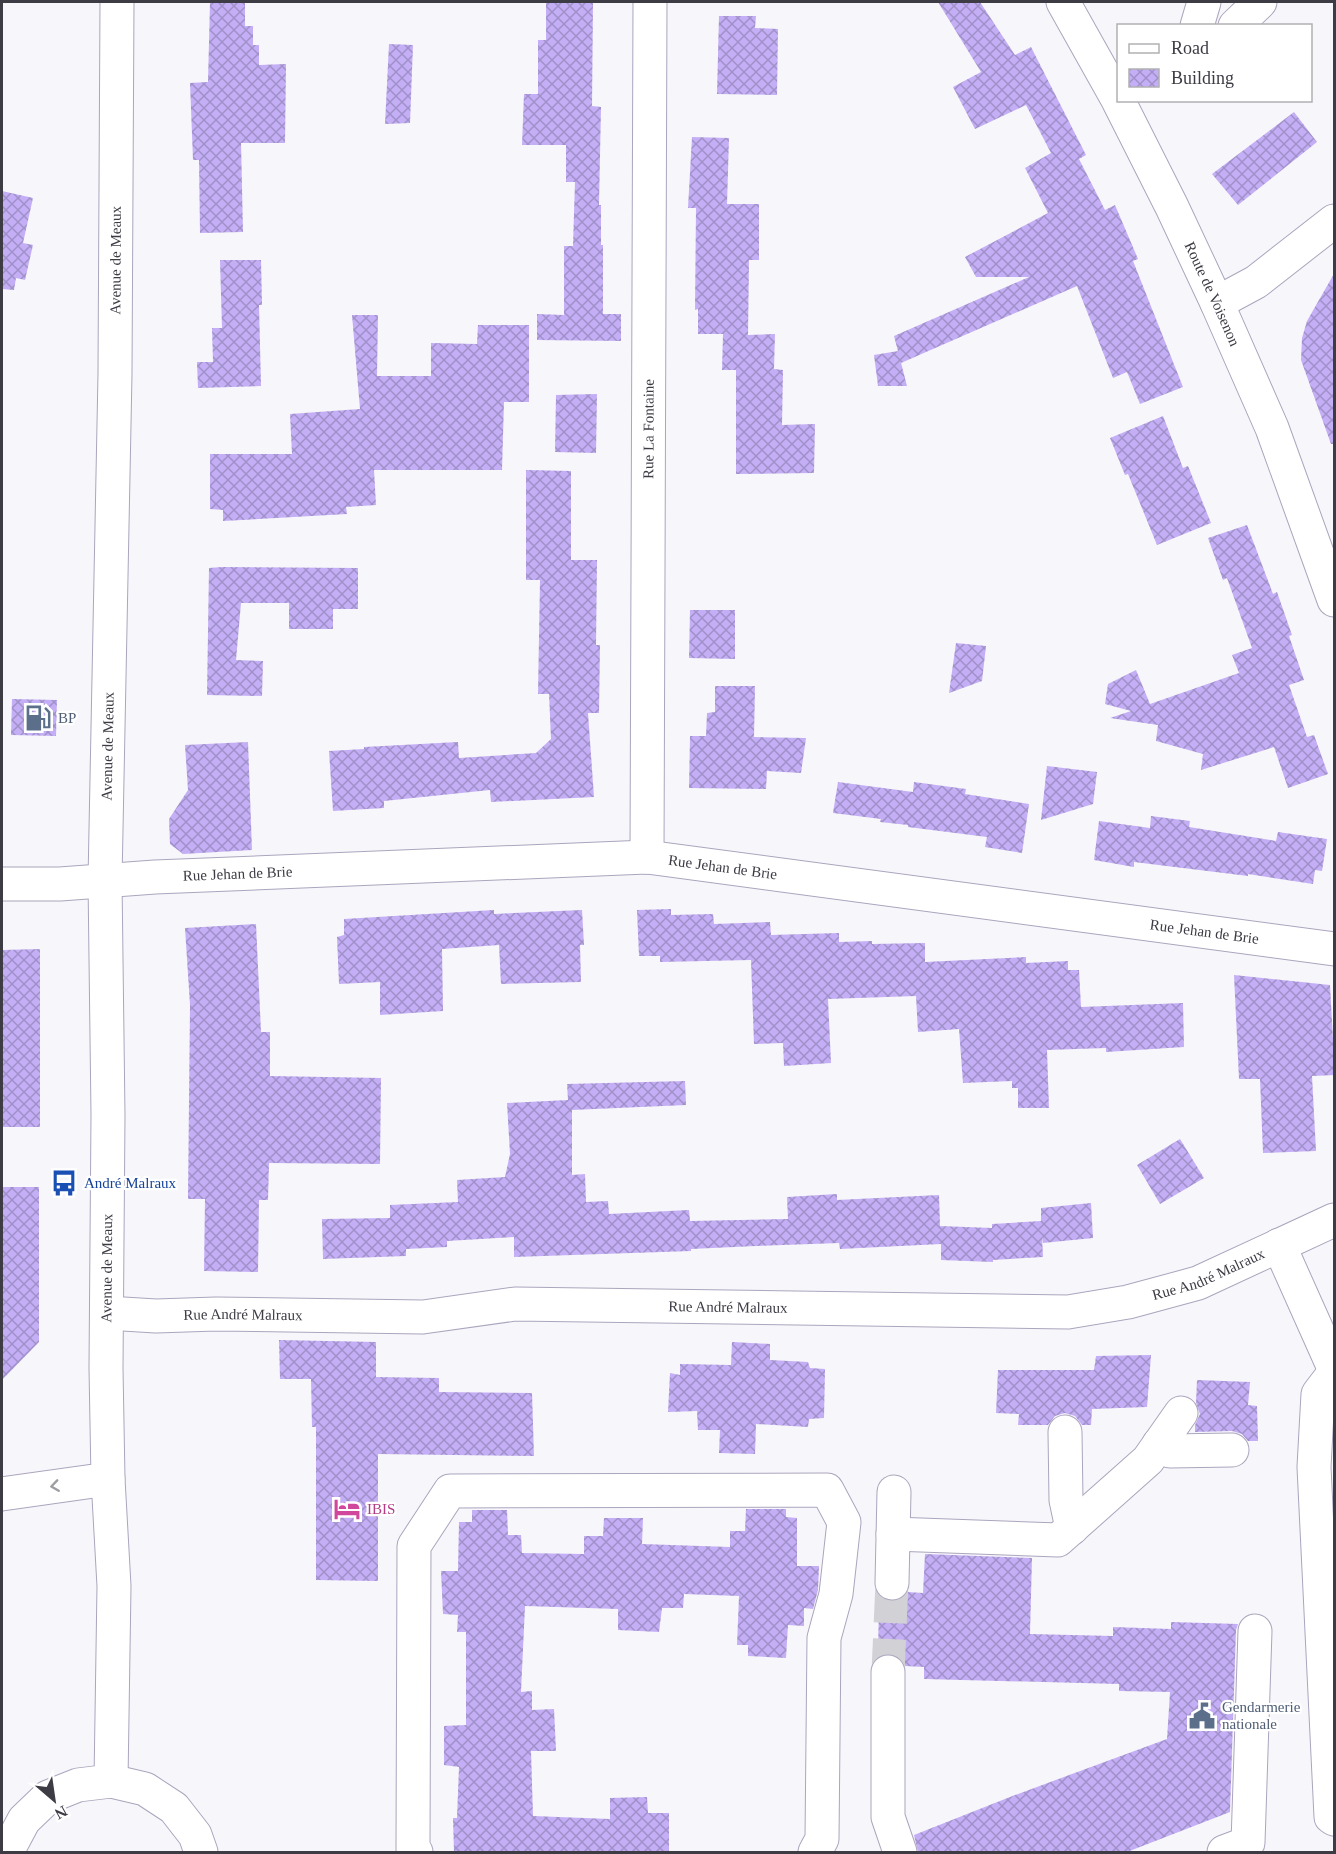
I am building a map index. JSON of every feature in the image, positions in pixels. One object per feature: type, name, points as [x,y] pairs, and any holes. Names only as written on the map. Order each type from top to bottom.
[{"type":"street","name":"Avenue de Meaux","points":[[111,1781],[114,1586],[108,1485],[108,1114],[105,880],[115,374],[117,2]]},
{"type":"street","name":"Rue La Fontaine","points":[[647,858],[650,2]]},
{"type":"street","name":"Route de Voisenon","points":[[1063,2],[1117,98]]},
{"type":"street","points":[[1198,24],[1204,2]]},
{"type":"street","points":[[1237,24],[1260,2]]},
{"type":"street","name":"Route de Voisenon","points":[[1119,102],[1172,207],[1272,428],[1335,600]]},
{"type":"street","points":[[1217,303],[1256,282],[1335,221]]},
{"type":"street","name":"Rue Jehan de Brie","points":[[2,884],[60,884],[105,880],[647,858],[1335,949]]},
{"type":"street","name":"Rue André Malraux","points":[[107,1313],[156,1316],[216,1314],[423,1317],[515,1304],[1068,1312],[1128,1302],[1198,1283],[1335,1220]]},
{"type":"street","points":[[1280,1245],[1335,1368]]},
{"type":"street","points":[[1335,1373],[1318,1394],[1314,1467],[1326,1548],[1331,1816],[1335,1819]]},
{"type":"street","points":[[844,1522],[893,1515],[1058,1540],[1148,1460],[1181,1413]]},
{"type":"street","points":[[1065,1432],[1066,1500],[1072,1528]]},
{"type":"street","points":[[1159,1444],[1170,1450],[1232,1450]]},
{"type":"street","points":[[2,1494],[108,1485]]},
{"type":"street","points":[[416,1852],[413,1849],[414,1546],[450,1491],[827,1490],[844,1522],[836,1594],[824,1638],[822,1839],[815,1852]]},
{"type":"street","points":[[892,1583],[893,1515]]},
{"type":"street","points":[[1224,1852],[1248,1844],[1255,1631]]},
{"type":"street","points":[[888,1672],[888,1816],[900,1852]]},
{"type":"street","points":[[7,1852],[24,1820],[48,1797],[78,1785],[111,1781],[145,1789],[174,1808],[195,1835],[201,1852]]},
{"type":"building","points":[[210,2],[245,2],[245,26],[253,26],[253,45],[259,45],[259,65],[286,64],[285,143],[241,143],[243,232],[200,233],[199,160],[193,160],[190,83],[208,82]]},
{"type":"building","points":[[546,2],[593,2],[592,106],[601,107],[599,205],[601,205],[601,245],[603,245],[603,314],[621,314],[621,341],[537,340],[537,314],[564,315],[564,246],[573,246],[575,182],[566,182],[566,145],[522,145],[524,94],[538,94],[538,40],[546,40]]},
{"type":"building","points":[[938,2],[980,2],[1015,55],[1031,47],[1086,155],[1079,159],[1105,210],[1115,205],[1138,259],[1133,261],[1183,387],[1140,404],[1127,372],[1113,378],[1077,286],[901,363],[894,336],[1029,277],[976,277],[965,257],[1048,213],[1025,168],[1051,153],[1026,105],[975,129],[953,87],[981,72]]},
{"type":"building","points":[[719,16],[756,16],[755,28],[778,29],[777,95],[717,94]]},
{"type":"building","points":[[389,44],[413,45],[410,123],[385,124]]},
{"type":"building","points":[[1294,112],[1317,142],[1238,205],[1212,174]]},
{"type":"building","points":[[692,137],[729,138],[727,204],[759,204],[759,260],[749,260],[748,335],[775,334],[774,369],[783,370],[782,425],[815,424],[814,473],[736,474],[736,370],[722,370],[723,334],[698,334],[698,309],[695,310],[696,208],[688,208]]},
{"type":"building","points":[[2,191],[33,198],[23,243],[33,245],[25,280],[16,278],[14,290],[2,289]]},
{"type":"building","points":[[220,260],[261,260],[262,305],[259,305],[261,386],[198,388],[197,362],[213,362],[212,328],[222,328]]},
{"type":"building","points":[[1335,272],[1335,444],[1331,444],[1301,360],[1302,338],[1307,321]]},
{"type":"building","points":[[352,315],[378,315],[377,376],[431,376],[431,343],[477,344],[478,325],[529,325],[529,402],[504,402],[502,470],[374,470],[376,505],[346,507],[347,514],[223,521],[223,510],[210,509],[210,454],[292,454],[290,414],[360,409]]},
{"type":"building","points":[[898,351],[907,386],[878,386],[874,355]]},
{"type":"building","points":[[597,394],[596,453],[555,452],[556,395]]},
{"type":"building","points":[[1163,416],[1183,468],[1188,466],[1211,523],[1157,545],[1128,474],[1125,475],[1110,438]]},
{"type":"building","points":[[526,470],[571,471],[571,560],[597,560],[596,645],[600,645],[599,713],[588,713],[594,797],[491,802],[490,790],[384,801],[384,808],[333,811],[329,751],[458,742],[459,758],[536,753],[551,739],[549,694],[538,694],[540,580],[526,580]]},
{"type":"building","points":[[1247,525],[1273,594],[1277,592],[1304,680],[1289,685],[1307,737],[1314,735],[1328,774],[1288,788],[1274,747],[1201,770],[1203,754],[1156,741],[1158,725],[1110,718],[1131,711],[1105,704],[1108,684],[1136,670],[1150,704],[1239,673],[1232,655],[1252,648],[1227,578],[1223,580],[1208,538]]},
{"type":"building","points":[[209,568],[358,568],[358,609],[333,609],[333,629],[289,629],[289,603],[241,603],[236,660],[263,661],[262,696],[207,695]]},
{"type":"building","points":[[690,610],[735,610],[735,659],[689,658]]},
{"type":"building","points":[[956,643],[986,646],[982,681],[949,693]]},
{"type":"building","points":[[715,686],[755,686],[754,737],[806,738],[801,773],[767,771],[766,789],[689,788],[690,736],[706,736],[707,713],[715,712]]},
{"type":"building","points":[[12,699],[57,700],[56,736],[11,735]]},
{"type":"building","points":[[248,742],[252,850],[183,854],[170,844],[169,819],[188,790],[185,745]]},
{"type":"building","points":[[1047,766],[1097,772],[1093,804],[1041,820]]},
{"type":"building","points":[[838,782],[913,792],[914,782],[966,789],[965,794],[1029,804],[1022,853],[985,847],[987,837],[908,827],[908,825],[880,822],[881,819],[833,813]]},
{"type":"building","points":[[1151,816],[1190,821],[1189,827],[1276,841],[1278,832],[1327,839],[1322,871],[1315,870],[1313,884],[1248,874],[1248,876],[1134,862],[1134,867],[1094,860],[1099,821],[1150,828]]},
{"type":"building","points":[[671,909],[671,915],[713,914],[714,924],[770,922],[771,935],[839,933],[839,942],[925,943],[925,962],[1026,957],[1026,963],[1068,961],[1068,970],[1079,970],[1081,1007],[1183,1003],[1184,1047],[1106,1052],[1106,1048],[1047,1050],[1049,1108],[1018,1108],[1018,1088],[1012,1088],[1012,1081],[963,1083],[959,1029],[918,1032],[916,996],[828,999],[831,1063],[784,1066],[783,1043],[754,1044],[751,960],[660,962],[660,956],[639,956],[637,910]]},
{"type":"building","points":[[494,910],[494,914],[582,910],[584,945],[580,945],[581,982],[501,984],[499,945],[442,949],[443,1011],[380,1015],[380,982],[339,984],[337,937],[344,935],[344,919]]},
{"type":"building","points":[[256,924],[261,1032],[270,1032],[270,1076],[381,1078],[380,1164],[269,1163],[268,1200],[259,1200],[258,1272],[204,1271],[205,1199],[188,1199],[190,1005],[185,928]]},
{"type":"building","points":[[40,949],[40,1127],[2,1127],[2,950]]},
{"type":"building","points":[[1234,975],[1330,985],[1335,1075],[1312,1076],[1316,1151],[1263,1153],[1260,1079],[1239,1079]]},
{"type":"building","points":[[685,1081],[686,1105],[572,1110],[572,1175],[585,1174],[586,1202],[608,1201],[609,1214],[689,1210],[690,1221],[788,1219],[787,1197],[837,1194],[837,1200],[939,1195],[940,1226],[992,1228],[992,1224],[1041,1221],[1041,1208],[1091,1203],[1093,1238],[1043,1243],[1042,1237],[1043,1257],[993,1260],[993,1262],[941,1260],[941,1244],[840,1249],[839,1243],[514,1257],[514,1237],[447,1241],[447,1247],[406,1249],[406,1256],[323,1259],[322,1219],[390,1218],[390,1205],[458,1202],[457,1180],[505,1177],[510,1154],[507,1103],[568,1100],[567,1084]]},
{"type":"building","points":[[1180,1139],[1204,1178],[1160,1204],[1137,1165]]},
{"type":"building","points":[[2,1187],[39,1187],[39,1342],[2,1380]]},
{"type":"building","name":"IBIS","points":[[279,1340],[376,1342],[376,1377],[439,1378],[439,1392],[532,1393],[534,1456],[378,1454],[378,1581],[316,1580],[316,1427],[312,1427],[311,1379],[280,1379]]},
{"type":"building","points":[[732,1342],[770,1344],[770,1360],[808,1362],[810,1368],[825,1369],[824,1418],[809,1419],[808,1427],[756,1424],[755,1454],[719,1453],[720,1430],[698,1430],[697,1411],[668,1412],[670,1373],[680,1375],[680,1364],[731,1365]]},
{"type":"building","points":[[1151,1355],[1147,1407],[1092,1409],[1091,1425],[1082,1425],[1075,1416],[1065,1413],[1055,1416],[1048,1425],[1018,1425],[1019,1414],[996,1413],[998,1370],[1094,1370],[1096,1356]]},
{"type":"building","points":[[1197,1380],[1250,1382],[1248,1405],[1257,1406],[1258,1441],[1248,1441],[1242,1434],[1232,1431],[1195,1432],[1195,1425],[1200,1414],[1196,1403]]},
{"type":"building","points":[[746,1509],[786,1509],[786,1517],[797,1518],[797,1566],[819,1566],[818,1590],[813,1609],[804,1608],[804,1626],[788,1625],[786,1658],[748,1656],[748,1645],[737,1645],[739,1596],[684,1594],[683,1608],[662,1608],[659,1632],[618,1630],[618,1609],[525,1606],[521,1692],[532,1691],[532,1710],[554,1709],[556,1751],[531,1751],[533,1816],[610,1819],[610,1798],[647,1797],[648,1813],[669,1813],[669,1852],[454,1852],[453,1818],[457,1818],[459,1767],[444,1765],[444,1726],[466,1725],[466,1632],[457,1632],[458,1615],[443,1614],[441,1571],[458,1571],[459,1522],[472,1522],[472,1510],[507,1510],[508,1535],[521,1535],[522,1553],[584,1554],[584,1536],[603,1536],[604,1518],[643,1518],[642,1544],[730,1547],[730,1531],[745,1531]]},
{"type":"building","name":"Gendarmerie nationale","points":[[925,1554],[1032,1558],[1030,1634],[1113,1636],[1113,1627],[1171,1629],[1171,1622],[1238,1624],[1230,1812],[1127,1852],[918,1852],[914,1835],[1167,1739],[1170,1692],[1119,1691],[1119,1684],[924,1679],[924,1667],[905,1666],[898,1656],[889,1653],[878,1656],[879,1596],[892,1602],[901,1599],[908,1592],[923,1593]]},
{"type":"tunnel","points":[[888,1672],[892,1583]]},
{"type":"place","name":"BP","points":[[38,718]]},
{"type":"place","name":"André Malraux","points":[[64,1183]]},
{"type":"place","name":"IBIS","points":[[347,1509]]},
{"type":"place","name":"Gendarmerie nationale","points":[[1202,1716]]}]
